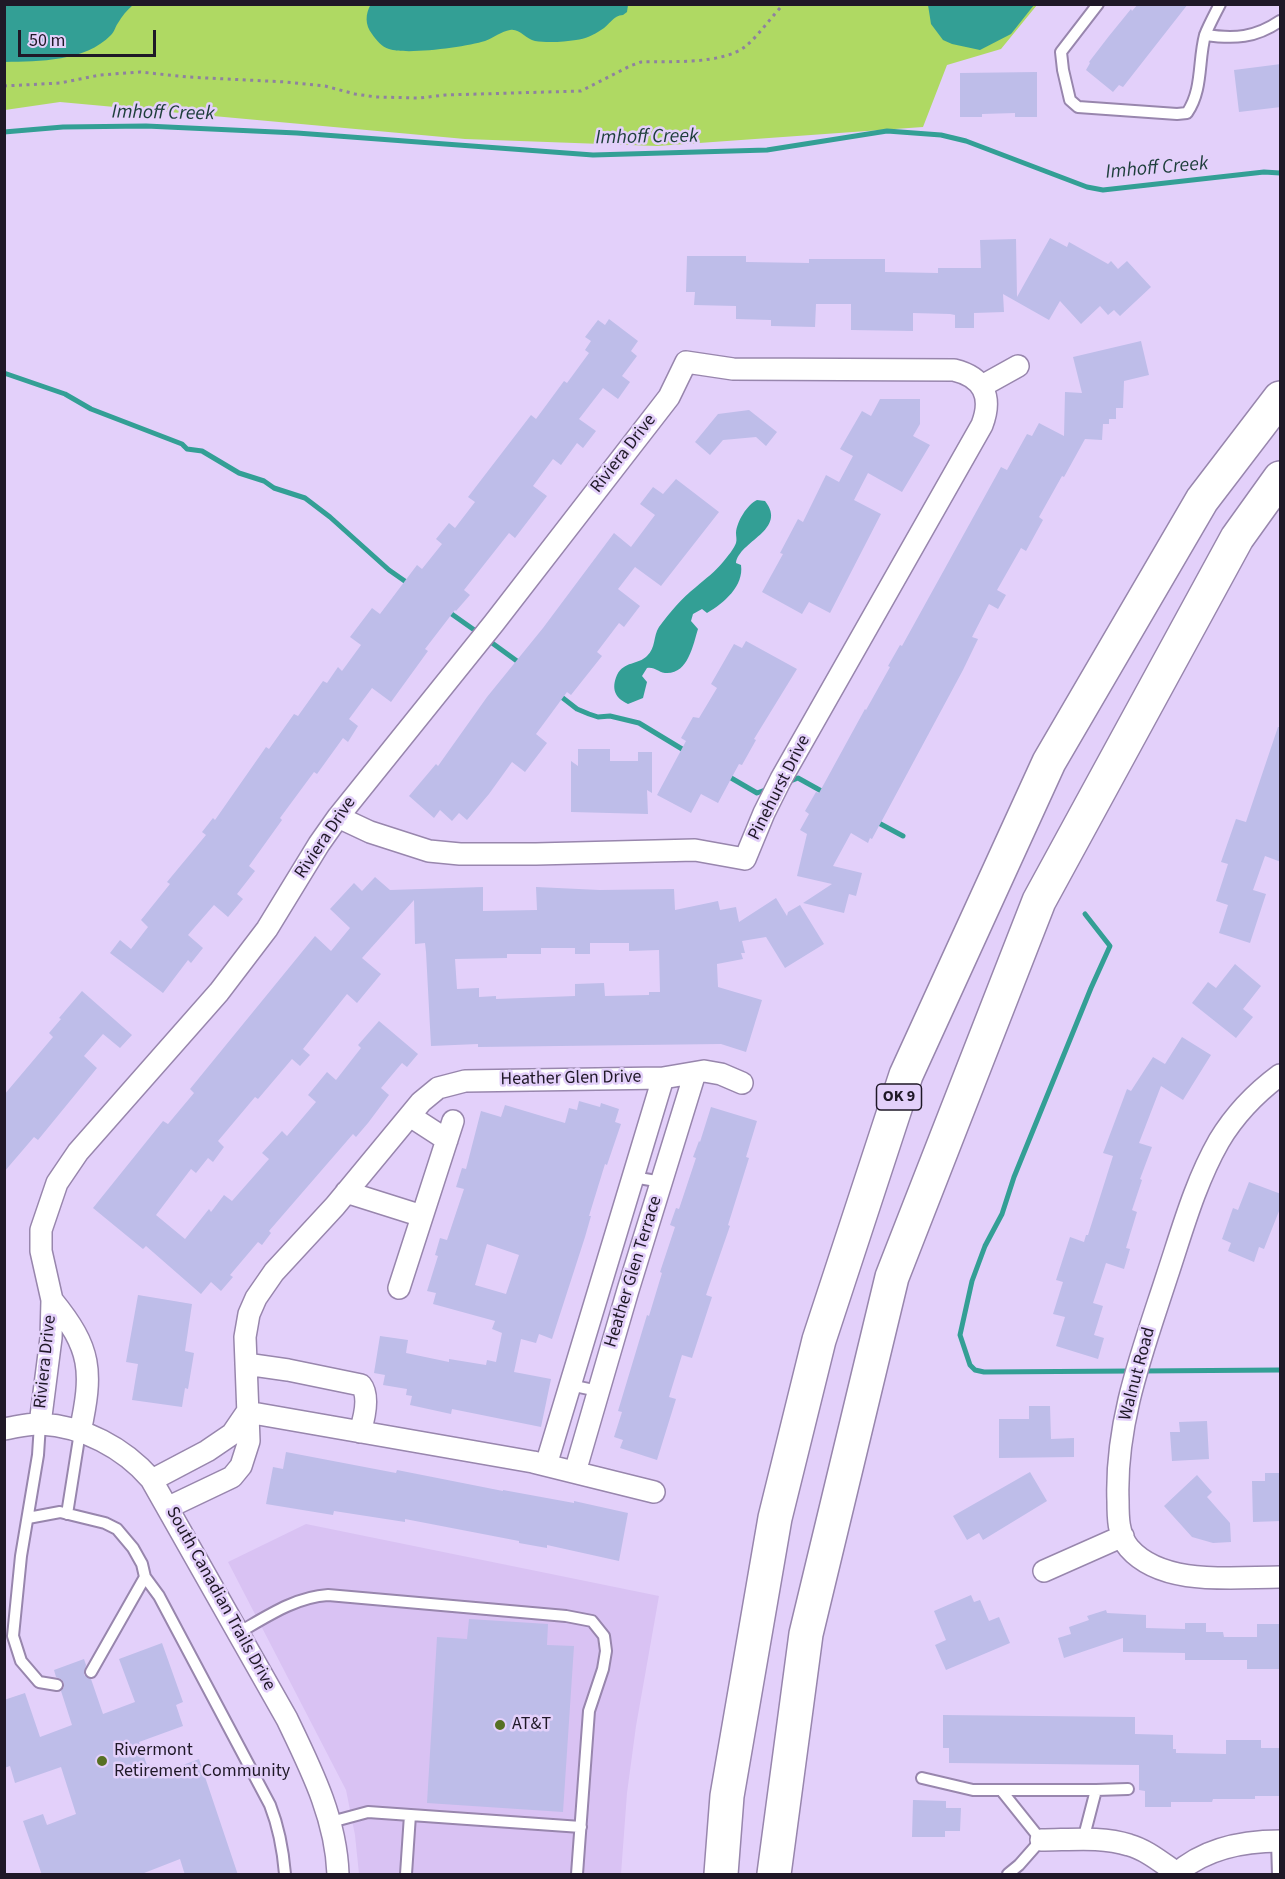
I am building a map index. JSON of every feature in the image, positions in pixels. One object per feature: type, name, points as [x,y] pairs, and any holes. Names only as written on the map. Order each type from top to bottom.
[{"type":"highway","name":"OK 9","points":[[721,1875],[727,1796],[775,1518],[819,1340],[906,1075],[1049,762],[1202,500],[1281,398]]},
{"type":"highway","points":[[774,1875],[806,1634],[892,1277],[1039,901],[1237,538],[1281,477]]},
{"type":"street","name":"Riviera Drive","points":[[40,1424],[51,1338],[52,1300],[41,1251],[41,1230],[57,1183],[78,1152],[226,983],[267,929],[338,817],[494,623],[669,397],[686,362],[734,369],[954,370],[966,373],[982,386]]},
{"type":"street","points":[[982,386],[1018,366]]},
{"type":"street","name":"Pinehurst Drive","points":[[338,817],[370,832],[429,851],[460,854],[536,854],[695,850],[746,858],[776,788],[982,425],[986,415],[987,401],[982,386]]},
{"type":"street","name":"Heather Glen Drive","points":[[169,1507],[232,1478],[241,1466],[249,1441],[245,1337],[249,1314],[256,1298],[274,1272],[346,1192],[421,1102],[438,1088],[465,1081],[663,1078],[704,1071],[721,1074],[742,1083]]},
{"type":"street","name":"Heather Glen Terrace","points":[[546,1465],[570,1385],[662,1182],[695,1073]]},
{"type":"street","name":"Walnut Road","points":[[1123,1536],[1118,1517],[1118,1479],[1128,1399],[1141,1353],[1197,1187],[1220,1139],[1255,1096],[1281,1075]]},
{"type":"street","name":"Heather Glen Terrace","points":[[575,1472],[598,1391],[633,1177],[663,1078]]},
{"type":"street","points":[[399,1288],[450,1130],[410,1116]]},
{"type":"street","points":[[346,1192],[422,1215]]},
{"type":"street","name":"Riviera Drive","points":[[52,1300],[72,1325],[83,1351],[88,1371],[87,1396],[80,1432]]},
{"type":"street","points":[[246,1364],[361,1385],[366,1397],[360,1432]]},
{"type":"street","points":[[152,1480],[207,1451],[232,1434],[247,1412],[546,1465],[654,1492]]},
{"type":"street","name":"South Canadian Trails Drive","points":[[4,1429],[40,1424],[80,1432],[108,1443],[124,1453],[152,1480],[287,1719],[317,1783],[331,1822],[338,1875]]},
{"type":"street","points":[[1044,1571],[1123,1536],[1129,1548],[1141,1558],[1173,1573],[1192,1576],[1281,1577]]},
{"type":"street","points":[[1041,1840],[1083,1840],[1130,1845],[1143,1850],[1176,1874],[1193,1860],[1233,1845],[1279,1841]]},
{"type":"lane","points":[[1098,4],[1061,52],[1070,100],[1078,107],[1177,114],[1187,113],[1194,103],[1205,35],[1220,4]]},
{"type":"lane","points":[[1205,35],[1239,38],[1267,30],[1281,21]]},
{"type":"lane","points":[[633,1177],[662,1182]]},
{"type":"lane","points":[[570,1385],[598,1391]]},
{"type":"lane","points":[[40,1424],[39,1455],[21,1556],[13,1636],[21,1661],[39,1682],[57,1685]]},
{"type":"lane","points":[[67,1514],[80,1432]]},
{"type":"lane","points":[[28,1518],[60,1512],[105,1523],[117,1528],[134,1548],[145,1576],[159,1596],[270,1805],[277,1821],[285,1875]]},
{"type":"lane","points":[[91,1672],[145,1576]]},
{"type":"lane","points":[[238,1633],[277,1610],[298,1601],[328,1595],[566,1616],[592,1621],[604,1636],[606,1651],[603,1669],[589,1711],[577,1875]]},
{"type":"lane","points":[[922,1778],[974,1790],[1128,1789]]},
{"type":"lane","points":[[1001,1790],[1041,1840],[1008,1875]]},
{"type":"lane","points":[[1083,1840],[1096,1790]]},
{"type":"lane","points":[[331,1822],[368,1812],[581,1827]]},
{"type":"lane","points":[[406,1875],[410,1815]]},
{"type":"lane","points":[[1278,1875],[1279,1841]]},
{"type":"path","points":[[4,86],[60,83],[100,75],[140,72],[298,83],[325,86],[355,94],[397,98],[581,91],[630,66],[641,63],[710,59],[736,52],[747,46],[784,4]]},
{"type":"shaded area","points":[[371,4],[628,5],[627,12],[586,38],[556,42],[535,41],[510,30],[485,41],[451,48],[398,51],[382,45],[370,31],[367,16]]},
{"type":"shaded area","points":[[928,4],[1034,5],[1011,34],[980,50],[943,40],[931,24]]},
{"type":"shaded area","points":[[4,5],[133,5],[111,35],[88,50],[61,58],[5,62]]},
{"type":"shaded area","points":[[757,500],[765,501],[771,520],[767,528],[739,555],[736,563],[741,565],[741,573],[736,587],[726,599],[707,613],[702,609],[693,614],[691,621],[698,629],[684,664],[673,672],[665,673],[647,668],[642,676],[647,682],[643,698],[628,704],[624,702],[617,696],[614,689],[617,675],[623,667],[647,656],[652,649],[659,627],[667,616],[726,558],[736,543],[740,519],[746,509]]},
{"type":"shaded area","points":[[306,1524],[659,1596],[636,1726],[627,1793],[621,1874],[359,1874],[355,1835],[346,1790],[228,1562]]},
{"type":"green space","points":[[4,5],[1037,5],[1001,49],[947,65],[923,127],[657,146],[465,139],[60,102],[5,110]]},
{"type":"building","points":[[1138,4],[1188,4],[1123,87],[1119,85],[1113,92],[1086,70],[1089,62],[1109,36],[1131,9],[1132,11]]},
{"type":"building","points":[[1281,64],[1281,107],[1239,112],[1234,70]]},
{"type":"building","points":[[1037,72],[1037,117],[1015,117],[1015,113],[960,117],[960,73]]},
{"type":"building","points":[[1050,238],[1067,247],[1069,242],[1108,264],[1111,261],[1118,269],[1127,261],[1151,287],[1120,316],[1114,310],[1108,315],[1100,306],[1081,324],[1060,301],[1049,320],[1003,294],[1004,312],[974,313],[974,328],[955,328],[955,315],[913,313],[913,331],[851,330],[851,304],[816,304],[815,327],[771,326],[771,320],[736,319],[736,306],[694,305],[695,292],[686,292],[687,256],[746,256],[746,262],[809,263],[809,259],[885,259],[885,272],[938,273],[938,268],[981,268],[980,240],[1016,239],[1017,297]]},
{"type":"building","points":[[609,319],[638,341],[631,351],[637,356],[622,376],[630,382],[618,399],[603,388],[579,419],[596,431],[583,448],[577,443],[561,465],[553,459],[533,486],[547,496],[515,538],[509,533],[464,590],[470,595],[455,610],[425,649],[428,651],[391,702],[372,688],[349,719],[358,726],[348,742],[343,738],[317,774],[314,772],[280,818],[282,820],[249,866],[255,871],[237,894],[243,899],[228,917],[214,905],[188,935],[203,948],[191,963],[188,960],[163,993],[110,953],[120,940],[131,949],[148,927],[141,920],[170,884],[167,882],[206,835],[202,832],[213,818],[215,820],[266,747],[269,749],[294,714],[298,716],[323,681],[327,683],[338,667],[342,671],[361,645],[350,637],[372,608],[380,614],[417,565],[422,569],[442,544],[436,539],[449,523],[455,528],[475,502],[468,497],[531,415],[536,419],[564,381],[567,383],[589,353],[585,350],[591,341],[585,337],[598,320],[605,325]]},
{"type":"building","points":[[1141,341],[1149,375],[1124,381],[1123,408],[1116,408],[1116,419],[1109,419],[1109,424],[1103,424],[1102,440],[1085,439],[1039,517],[1043,520],[1026,551],[1021,548],[997,590],[1006,595],[998,609],[989,604],[972,637],[978,639],[963,670],[872,839],[870,838],[868,843],[851,833],[833,866],[862,873],[856,896],[849,894],[844,913],[803,903],[832,884],[797,876],[807,834],[800,830],[809,814],[805,811],[816,792],[819,793],[1001,467],[1007,470],[1027,434],[1032,436],[1039,423],[1064,436],[1065,392],[1082,393],[1073,357]]},
{"type":"building","points":[[880,399],[920,399],[920,424],[913,436],[930,445],[902,492],[868,473],[854,500],[881,514],[830,613],[809,602],[802,614],[762,592],[783,554],[780,553],[798,519],[803,522],[826,475],[839,482],[853,456],[840,449],[862,411],[871,416]]},
{"type":"building","points":[[749,410],[777,432],[766,446],[756,437],[723,440],[710,455],[695,442],[718,414]]},
{"type":"building","points":[[676,479],[719,512],[661,586],[635,567],[618,589],[640,606],[624,627],[619,623],[597,652],[602,656],[571,695],[567,692],[536,734],[547,743],[525,772],[512,762],[467,820],[459,813],[452,821],[440,810],[434,818],[409,796],[436,764],[438,766],[487,697],[543,628],[614,533],[631,547],[655,515],[640,504],[653,487],[663,494]]},
{"type":"building","points":[[746,641],[797,669],[718,803],[701,794],[691,813],[657,795],[686,741],[681,738],[693,717],[699,718],[717,688],[711,684],[734,644],[742,648]]},
{"type":"building","points":[[1278,727],[1281,727],[1281,862],[1265,856],[1253,890],[1266,894],[1250,943],[1219,933],[1228,905],[1216,901],[1228,864],[1221,862],[1236,819],[1246,822]]},
{"type":"building","points":[[578,749],[610,749],[610,761],[638,761],[638,752],[652,752],[652,793],[647,790],[648,814],[571,812],[571,761],[578,766]]},
{"type":"building","points":[[375,877],[390,890],[483,887],[483,911],[537,910],[536,887],[600,890],[674,889],[675,910],[718,901],[720,910],[736,907],[739,922],[776,898],[787,916],[788,912],[800,905],[824,944],[785,968],[766,937],[742,941],[745,953],[741,953],[743,959],[717,964],[718,987],[762,1000],[746,1052],[721,1044],[431,1046],[425,943],[415,944],[414,900],[362,958],[381,974],[357,1003],[347,994],[303,1049],[310,1055],[300,1066],[292,1059],[258,1099],[255,1097],[218,1141],[224,1147],[213,1162],[208,1158],[196,1173],[191,1169],[156,1215],[185,1239],[209,1209],[211,1212],[224,1195],[232,1201],[269,1159],[262,1153],[282,1131],[287,1136],[316,1102],[308,1095],[327,1072],[336,1080],[361,1048],[358,1045],[379,1021],[418,1054],[407,1067],[402,1063],[381,1088],[389,1095],[368,1123],[356,1137],[353,1134],[269,1231],[271,1233],[262,1245],[258,1242],[230,1275],[233,1277],[221,1291],[211,1282],[201,1294],[146,1246],[143,1249],[93,1208],[163,1121],[168,1124],[194,1093],[190,1089],[315,936],[331,951],[350,928],[330,909],[354,883],[362,891]],"holes":[[[590,943],[629,943],[629,951],[659,950],[660,992],[649,992],[649,995],[605,996],[604,983],[575,984],[575,996],[496,999],[496,996],[479,997],[479,988],[457,989],[455,959],[507,958],[507,954],[541,954],[541,948],[575,948],[575,954],[590,954]]]},
{"type":"building","points":[[1235,964],[1261,986],[1243,1009],[1253,1017],[1236,1038],[1192,1003],[1208,982],[1216,988]]},
{"type":"building","points":[[82,991],[132,1035],[120,1048],[103,1034],[84,1056],[97,1068],[38,1140],[34,1137],[4,1172],[4,1095],[53,1037],[49,1033]]},
{"type":"building","points":[[1182,1037],[1211,1055],[1183,1100],[1161,1086],[1139,1143],[1152,1147],[1132,1210],[1137,1212],[1126,1248],[1130,1249],[1124,1269],[1106,1263],[1093,1303],[1103,1306],[1094,1335],[1104,1338],[1098,1359],[1056,1346],[1065,1317],[1053,1314],[1063,1282],[1056,1280],[1070,1237],[1084,1242],[1088,1235],[1113,1156],[1103,1153],[1127,1089],[1131,1091],[1153,1057],[1165,1064]]},
{"type":"building","points":[[579,1101],[600,1107],[601,1103],[619,1109],[615,1122],[621,1124],[607,1165],[605,1164],[585,1237],[552,1339],[539,1334],[536,1343],[521,1339],[514,1372],[551,1379],[541,1427],[452,1409],[451,1414],[410,1405],[412,1396],[406,1395],[407,1389],[383,1385],[385,1375],[374,1373],[380,1336],[408,1340],[406,1353],[449,1362],[449,1359],[486,1365],[487,1360],[496,1362],[502,1333],[492,1329],[495,1321],[433,1304],[436,1293],[427,1291],[438,1256],[435,1255],[440,1238],[447,1240],[464,1189],[456,1187],[462,1168],[466,1169],[481,1111],[501,1117],[505,1105],[565,1123],[569,1108],[577,1110]],"holes":[[[487,1244],[519,1255],[506,1294],[475,1285]]]},
{"type":"building","points":[[711,1107],[757,1121],[746,1157],[749,1158],[728,1225],[730,1226],[706,1295],[712,1297],[692,1358],[682,1355],[669,1397],[676,1399],[657,1460],[620,1448],[623,1440],[614,1437],[622,1412],[618,1411],[675,1227],[670,1225],[676,1208],[679,1209],[696,1158],[693,1157]]},
{"type":"building","points":[[1249,1182],[1281,1194],[1281,1206],[1264,1249],[1259,1247],[1254,1262],[1228,1251],[1231,1243],[1222,1239],[1233,1208],[1238,1210]]},
{"type":"building","points":[[138,1295],[192,1304],[185,1351],[194,1353],[188,1389],[185,1388],[182,1407],[132,1400],[138,1364],[126,1362]]},
{"type":"building","points":[[1029,1406],[1050,1406],[1051,1439],[1074,1438],[1074,1457],[999,1458],[999,1419],[1029,1419]]},
{"type":"building","points":[[1207,1421],[1209,1459],[1172,1461],[1170,1432],[1180,1432],[1179,1422]]},
{"type":"building","points":[[286,1452],[396,1473],[397,1470],[503,1491],[574,1503],[574,1501],[628,1513],[619,1561],[547,1545],[547,1548],[519,1543],[519,1541],[405,1519],[405,1522],[334,1511],[333,1515],[266,1504],[273,1467],[283,1469]]},
{"type":"building","points":[[1030,1472],[1047,1501],[983,1540],[979,1533],[967,1540],[953,1516]]},
{"type":"building","points":[[1265,1473],[1281,1473],[1281,1521],[1253,1522],[1252,1481],[1265,1481]]},
{"type":"building","points":[[1197,1475],[1212,1492],[1207,1497],[1230,1523],[1231,1542],[1213,1543],[1192,1537],[1164,1506]]},
{"type":"building","points":[[971,1595],[974,1602],[980,1600],[989,1621],[999,1617],[1010,1643],[946,1670],[935,1645],[946,1640],[934,1611]]},
{"type":"building","points":[[1106,1610],[1107,1613],[1146,1615],[1146,1628],[1185,1629],[1185,1623],[1206,1623],[1206,1632],[1223,1632],[1224,1637],[1257,1637],[1257,1624],[1281,1624],[1281,1669],[1247,1669],[1247,1660],[1185,1660],[1185,1653],[1123,1652],[1123,1638],[1064,1658],[1058,1638],[1071,1634],[1069,1627],[1089,1620],[1087,1616]]},
{"type":"building","name":"AT&T","points":[[469,1619],[548,1624],[547,1645],[574,1646],[563,1812],[427,1803],[437,1637],[467,1639]]},
{"type":"building","name":"Rivermont Retirement Community","points":[[162,1643],[183,1702],[176,1705],[183,1726],[139,1742],[151,1777],[199,1759],[238,1875],[185,1875],[180,1859],[139,1875],[42,1875],[23,1821],[43,1814],[47,1825],[76,1814],[61,1767],[15,1783],[10,1766],[4,1768],[4,1700],[25,1693],[40,1737],[72,1725],[61,1691],[64,1683],[56,1677],[54,1670],[84,1659],[86,1665],[84,1675],[91,1679],[103,1714],[135,1702],[119,1659]]},
{"type":"building","points":[[943,1715],[1135,1717],[1135,1734],[1173,1735],[1173,1749],[1176,1749],[1176,1753],[1226,1754],[1226,1740],[1261,1740],[1261,1748],[1281,1748],[1281,1796],[1255,1796],[1255,1799],[1213,1799],[1212,1802],[1171,1802],[1171,1807],[1145,1807],[1145,1791],[1139,1790],[1139,1765],[949,1763],[949,1748],[943,1748]]},
{"type":"building","points":[[913,1800],[946,1801],[946,1808],[961,1808],[960,1831],[945,1831],[945,1837],[912,1837]]},
{"type":"waterway","name":"Imhoff Creek","points":[[4,132],[63,127],[146,126],[297,133],[593,155],[767,150],[887,131],[941,135],[966,141],[1087,187],[1103,190],[1264,172],[1280,173]]},
{"type":"waterway","points":[[4,373],[65,394],[91,409],[182,444],[187,449],[202,451],[239,473],[305,498],[330,517],[389,570],[409,584]]},
{"type":"waterway","points":[[446,610],[480,634]]},
{"type":"waterway","points":[[488,640],[521,664]]},
{"type":"waterway","points":[[559,695],[577,709],[589,714],[639,723],[687,752]]},
{"type":"waterway","points":[[726,775],[757,793],[768,789]]},
{"type":"waterway","points":[[788,782],[798,778],[825,793]]},
{"type":"waterway","points":[[875,821],[903,836]]},
{"type":"waterway","points":[[1085,914],[1110,946],[1014,1177],[1002,1214],[985,1246],[972,1281],[960,1335],[970,1365],[975,1370],[984,1372],[1132,1371]]},
{"type":"waterway","points":[[1141,1371],[1280,1370]]},
{"type":"place","name":"AT&T","points":[[500,1725]]},
{"type":"place","name":"Rivermont Retirement Community","points":[[102,1761]]}]
